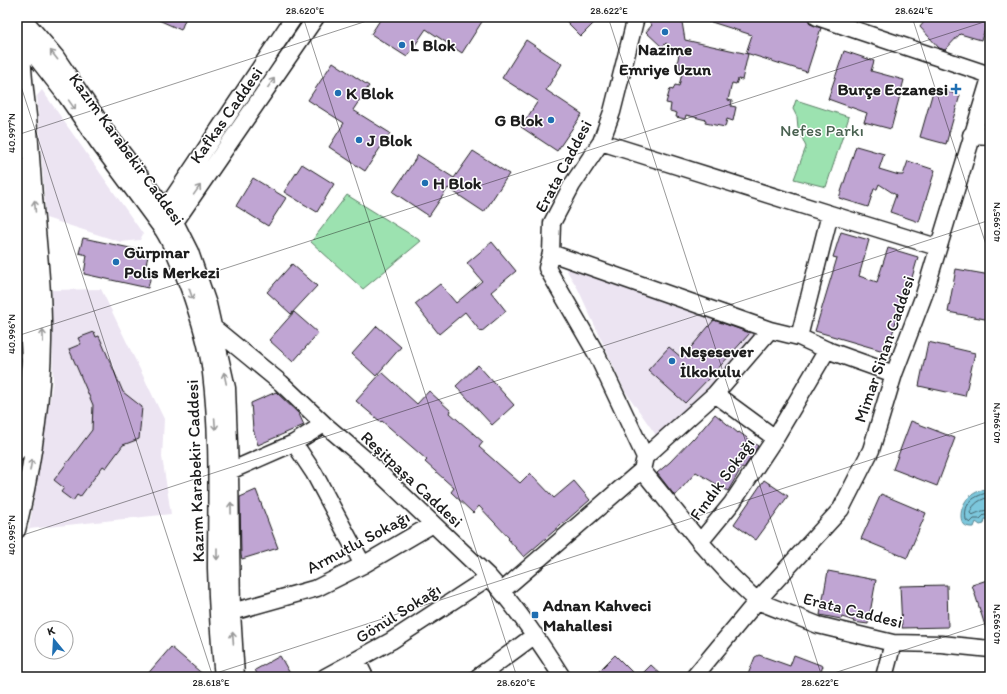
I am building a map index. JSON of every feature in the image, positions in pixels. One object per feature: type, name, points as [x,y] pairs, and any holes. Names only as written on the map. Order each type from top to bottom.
[{"type":"street","name":"Kafkas Caddesi","points":[[165,221],[294,17]]},
{"type":"street","name":"Kafkas Caddesi","points":[[165,221],[316,17]]},
{"type":"street","name":"Erata Caddesi","points":[[636,17],[612,112],[601,142],[572,185],[552,223],[551,252],[547,268],[597,355],[643,463],[700,542],[731,576],[757,601],[818,624],[893,643],[941,644],[990,649]]},
{"type":"street","points":[[818,17],[990,76]]},
{"type":"street","name":"Kazım Karabekir Caddesi","points":[[22,28],[67,97],[190,252],[208,304],[208,329],[216,429],[218,630],[223,677]]},
{"type":"street","points":[[17,530],[22,481],[34,448],[38,419],[43,341],[42,300],[23,67],[22,28]]},
{"type":"street","name":"Mimar Sinan Caddesi","points":[[694,677],[757,601],[841,509],[871,450],[894,374],[924,295],[937,247],[990,76]]},
{"type":"street","points":[[971,135],[990,136]]},
{"type":"street","points":[[601,142],[937,247]]},
{"type":"street","points":[[17,165],[23,338],[29,369],[24,413],[17,452]]},
{"type":"street","points":[[799,336],[830,214]]},
{"type":"street","points":[[551,252],[770,330],[799,336],[827,350],[894,374]]},
{"type":"street","points":[[208,329],[227,388],[232,612],[236,677]]},
{"type":"street","name":"Reşitpaşa Caddesi","points":[[208,329],[281,383],[324,424],[365,459],[489,577],[502,591],[535,635],[562,677]]},
{"type":"street","points":[[502,591],[643,463],[715,394],[770,330]]},
{"type":"street","name":"Fındık Sokağı","points":[[700,542],[732,503],[774,438],[827,350]]},
{"type":"street","points":[[715,394],[774,438]]},
{"type":"street","points":[[230,471],[294,443],[324,424]]},
{"type":"street","points":[[294,443],[314,473],[363,565]]},
{"type":"street","name":"Armutlu Sokağı","points":[[232,612],[317,588],[363,565],[433,524]]},
{"type":"street","name":"Gönül Sokağı","points":[[325,677],[391,641],[489,577]]},
{"type":"street","points":[[478,677],[535,635]]},
{"type":"street","points":[[884,677],[893,643]]},
{"type":"street","points":[[357,660],[365,677]]},
{"type":"shaded area","points":[[42,90],[143,234],[140,240],[121,242],[46,218],[37,96]]},
{"type":"shaded area","name":"Neşesever İlkokulu","points":[[564,266],[759,331],[703,394],[658,438],[625,391],[578,289]]},
{"type":"shaded area","points":[[101,289],[164,419],[162,457],[171,514],[29,529],[53,380],[52,290]]},
{"type":"green space","name":"Nefes Parkı","points":[[796,100],[849,117],[826,187],[794,179],[806,147],[798,128],[797,117],[793,109]]},
{"type":"green space","points":[[347,195],[421,241],[363,289],[311,242]]},
{"type":"water","points":[[990,488],[990,520],[985,519],[984,524],[980,525],[976,522],[974,527],[968,527],[964,524],[961,516],[963,505],[969,497],[976,492]]},
{"type":"building","points":[[152,17],[186,17],[181,30]]},
{"type":"building","points":[[382,17],[426,17],[431,21],[434,17],[485,17],[462,53],[426,29],[407,57],[371,34]]},
{"type":"building","points":[[562,17],[600,17],[581,36]]},
{"type":"building","points":[[645,17],[677,17],[682,22],[685,40],[748,54],[742,80],[738,79],[736,84],[732,83],[728,100],[732,101],[731,106],[736,107],[733,121],[727,119],[725,127],[705,123],[706,120],[686,115],[685,119],[676,117],[677,113],[670,111],[671,104],[666,103],[670,89],[673,90],[675,85],[679,86],[683,69],[679,68],[680,63],[677,64],[679,54],[666,43],[662,47],[646,32],[652,25]]},
{"type":"building","points":[[702,17],[769,17],[781,20],[782,17],[806,17],[808,18],[810,24],[821,28],[807,72],[746,53],[752,35],[702,19]]},
{"type":"building","points":[[928,17],[990,17],[981,40],[960,34],[945,50],[939,48],[920,27]]},
{"type":"building","points":[[526,40],[562,64],[546,90],[582,114],[557,151],[521,127],[538,101],[502,78]]},
{"type":"building","points":[[844,51],[874,61],[871,71],[904,80],[891,129],[864,122],[867,113],[828,99]]},
{"type":"building","points":[[333,62],[369,86],[353,110],[390,133],[365,171],[329,147],[344,123],[308,100]]},
{"type":"building","points":[[934,88],[960,95],[946,144],[920,137]]},
{"type":"building","points":[[856,146],[884,154],[879,169],[903,175],[908,161],[935,170],[919,222],[890,212],[896,195],[879,184],[877,189],[874,189],[868,207],[839,198]]},
{"type":"building","points":[[473,151],[509,174],[484,212],[448,188],[429,216],[393,192],[418,155],[454,178]]},
{"type":"building","points":[[302,164],[334,184],[317,212],[284,192]]},
{"type":"building","points":[[253,178],[286,198],[268,226],[236,206]]},
{"type":"building","points":[[841,232],[869,240],[859,276],[877,282],[888,248],[918,257],[911,281],[908,280],[887,352],[815,331],[837,258],[833,257]]},
{"type":"building","name":"Gürpınar Polis Merkezi","points":[[83,238],[149,252],[145,269],[152,271],[148,288],[84,274],[87,255],[79,253]]},
{"type":"building","points":[[492,242],[516,271],[491,292],[506,311],[481,332],[465,312],[439,334],[415,304],[440,284],[456,303],[482,281],[467,263]]},
{"type":"building","points":[[292,264],[317,286],[291,314],[267,292]]},
{"type":"building","points":[[956,269],[990,275],[990,320],[948,312]]},
{"type":"building","points":[[294,312],[318,333],[293,362],[269,340]]},
{"type":"building","points":[[714,320],[750,333],[685,403],[648,370],[669,347],[682,358]]},
{"type":"building","points":[[377,326],[401,347],[376,376],[352,354]]},
{"type":"building","points":[[94,332],[96,337],[99,336],[123,392],[142,407],[139,439],[123,445],[106,468],[103,466],[80,497],[77,495],[73,501],[61,492],[64,488],[54,480],[92,430],[93,405],[69,349],[81,344],[78,338]]},
{"type":"building","points":[[928,342],[975,353],[965,396],[919,386]]},
{"type":"building","points":[[478,365],[514,405],[492,425],[456,386]]},
{"type":"building","points":[[382,372],[417,404],[429,391],[451,411],[450,413],[483,442],[479,447],[520,483],[530,473],[554,498],[574,481],[590,500],[524,557],[508,539],[509,538],[479,506],[473,513],[451,492],[454,488],[425,462],[427,460],[382,421],[381,422],[356,401]]},
{"type":"building","points":[[276,392],[299,414],[304,425],[258,445],[253,429],[251,403]]},
{"type":"building","points":[[715,414],[738,433],[739,432],[758,446],[744,468],[742,467],[728,491],[696,472],[675,496],[657,473],[693,438],[694,439]]},
{"type":"building","points":[[911,421],[955,438],[937,486],[893,469]]},
{"type":"building","points":[[764,480],[788,496],[756,540],[734,524]]},
{"type":"building","points":[[256,490],[278,548],[242,559],[240,497]]},
{"type":"building","points":[[881,494],[926,513],[907,558],[861,539]]},
{"type":"building","points":[[828,571],[876,580],[868,624],[853,622],[854,621],[842,617],[841,619],[820,615]]},
{"type":"building","points":[[990,579],[990,634],[988,635],[972,585]]},
{"type":"building","points":[[947,585],[948,627],[902,628],[900,586]]},
{"type":"building","points":[[171,647],[206,677],[145,677]]},
{"type":"building","points":[[615,655],[637,677],[593,677]]},
{"type":"building","points":[[759,655],[790,666],[794,655],[823,666],[819,677],[747,677],[755,657]]},
{"type":"building","points":[[280,656],[292,677],[259,677],[255,670]]},
{"type":"building","points":[[651,665],[664,677],[639,677]]},
{"type":"place","name":"Nazime Emriye Uzun","points":[[665,32]]},
{"type":"place","name":"L Blok","points":[[402,45]]},
{"type":"place","name":"Burçe Eczanesi","points":[[956,89]]},
{"type":"place","name":"K Blok","points":[[338,93]]},
{"type":"place","name":"G Blok","points":[[551,120]]},
{"type":"place","name":"J Blok","points":[[359,140]]},
{"type":"place","name":"H Blok","points":[[425,183]]},
{"type":"place","name":"Gürpınar Polis Merkezi","points":[[116,262]]},
{"type":"place","name":"Neşesever İlkokulu","points":[[672,361]]},
{"type":"place","name":"Adnan Kahveci Mahallesi","points":[[535,615]]}]
